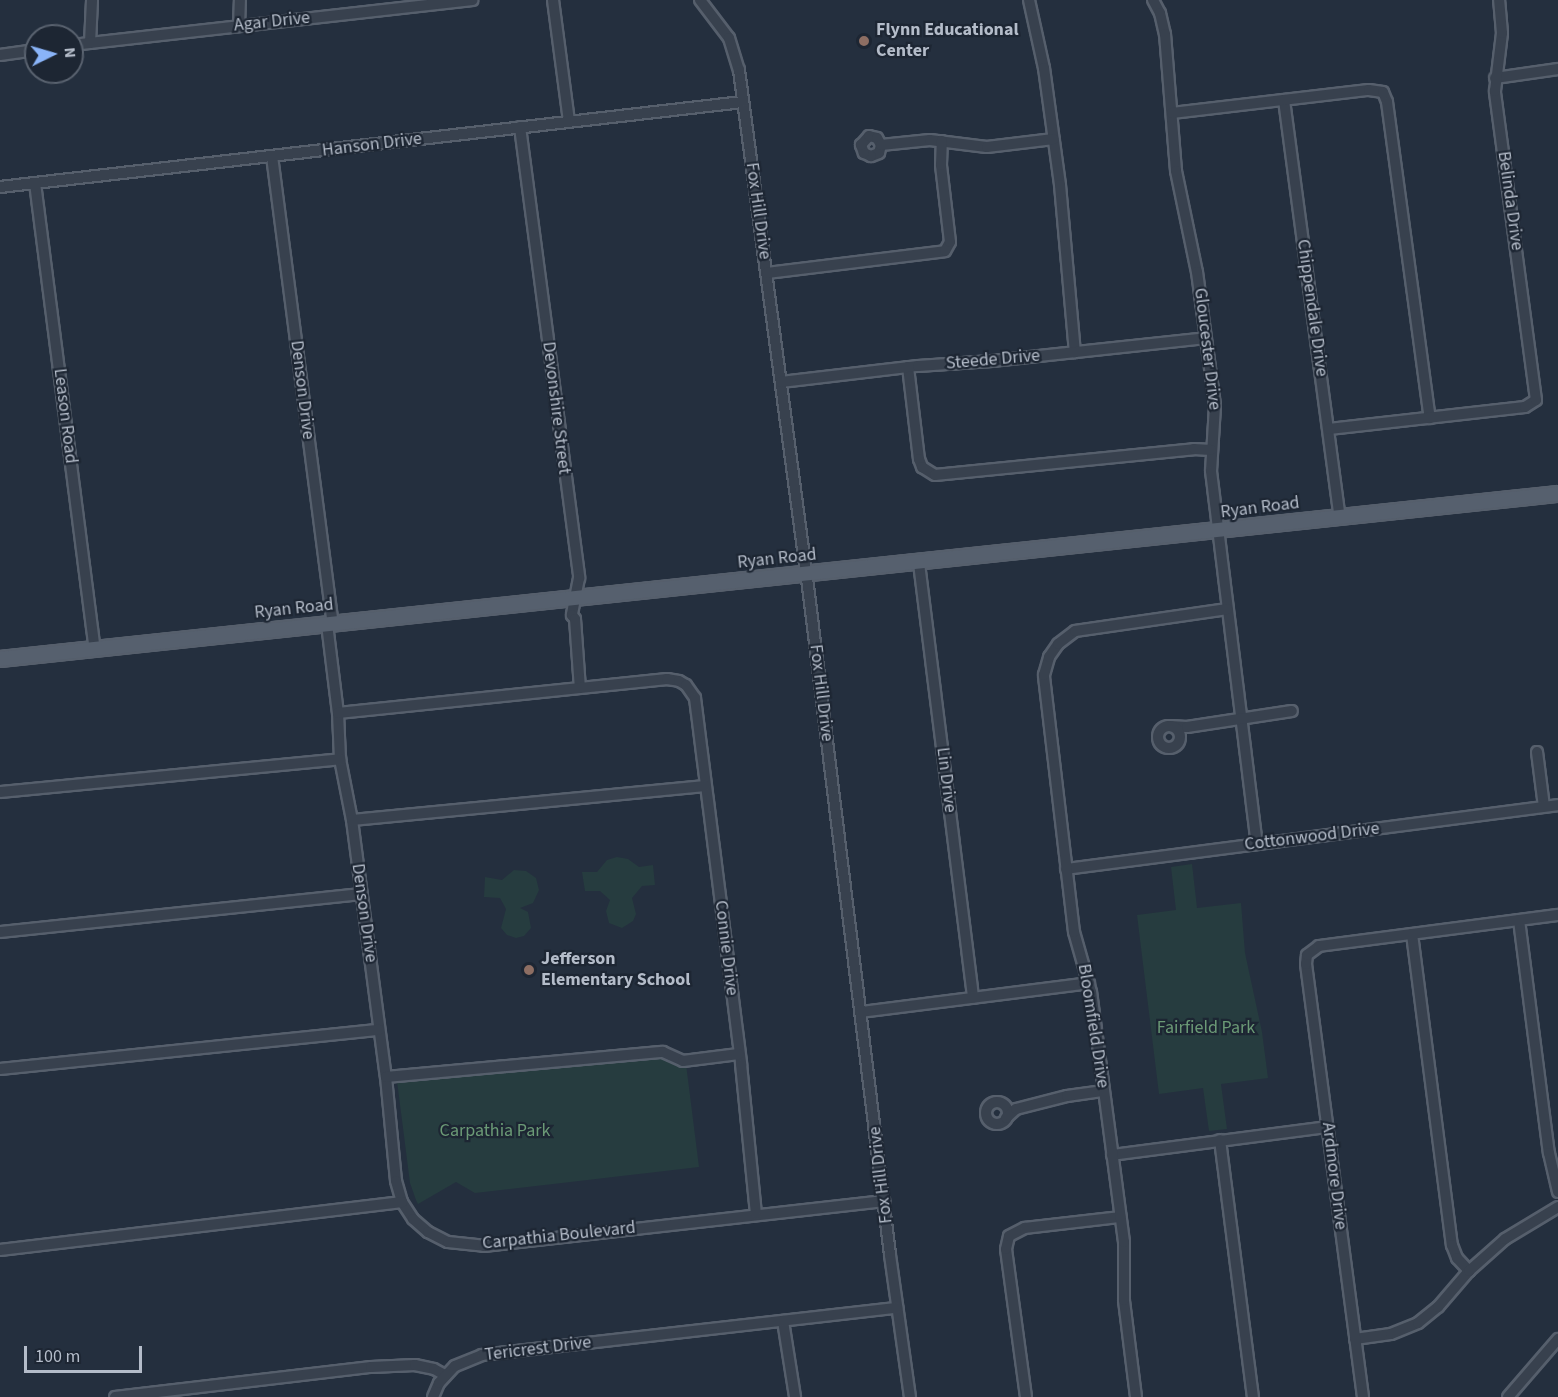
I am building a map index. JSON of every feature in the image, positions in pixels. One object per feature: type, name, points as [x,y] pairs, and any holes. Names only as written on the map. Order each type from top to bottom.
[{"type":"main road","name":"Ryan Road","points":[[0,659],[1558,494]]},
{"type":"street","points":[[90,43],[92,0]]},
{"type":"street","points":[[239,26],[240,0]]},
{"type":"street","name":"Agar Drive","points":[[84,44],[438,2],[472,0]]},
{"type":"street","points":[[553,0],[569,122]]},
{"type":"street","name":"Fox Hill Drive","points":[[700,0],[723,29],[734,49],[743,102],[807,574],[909,1397]]},
{"type":"street","points":[[1029,0],[1044,68],[1054,139],[1075,352]]},
{"type":"street","name":"Gloucester Drive","points":[[1153,0],[1163,23],[1176,171],[1197,272],[1216,413],[1211,450],[1211,471],[1257,844]]},
{"type":"street","name":"Belinda Drive","points":[[1430,418],[1525,407],[1535,403],[1535,386],[1495,78],[1502,33],[1499,0]]},
{"type":"street","points":[[0,55],[24,52]]},
{"type":"street","points":[[1495,78],[1558,69]]},
{"type":"street","points":[[1172,113],[1369,90],[1383,92],[1387,102],[1430,418],[1329,429]]},
{"type":"street","name":"Chippendale Drive","points":[[1284,100],[1340,517]]},
{"type":"street","name":"Hanson Drive","points":[[0,188],[743,102]]},
{"type":"street","name":"Devonshire Street","points":[[520,127],[579,578],[572,615],[575,619],[580,687]]},
{"type":"street","points":[[881,146],[920,140],[987,147],[1054,139]]},
{"type":"street","points":[[766,273],[945,251],[950,242],[941,165],[942,141]]},
{"type":"street","name":"Denson Drive","points":[[272,156],[330,624],[340,759],[352,820],[386,1077],[396,1181],[402,1202]]},
{"type":"street","name":"Leason Road","points":[[35,183],[95,649]]},
{"type":"street","name":"Steede Drive","points":[[781,382],[908,367],[1206,338]]},
{"type":"street","points":[[908,367],[919,459],[922,467],[935,475],[1194,449],[1211,450]]},
{"type":"street","name":"Lin Drive","points":[[919,563],[973,998]]},
{"type":"street","name":"Bloomfield Drive","points":[[1136,1397],[1124,1300],[1125,1257],[1104,1091],[1089,983],[1074,932],[1044,693],[1044,675],[1049,657],[1067,637],[1084,629],[1227,609]]},
{"type":"street","name":"Connie Drive","points":[[580,687],[679,681],[686,685],[695,698],[739,1054],[756,1213]]},
{"type":"street","points":[[338,713],[580,687]]},
{"type":"street","points":[[1187,727],[1178,742],[1170,748],[1160,744],[1159,734],[1163,728],[1169,726],[1187,727],[1292,711]]},
{"type":"street","points":[[1169,726],[1178,732],[1178,742]]},
{"type":"street","points":[[1537,752],[1544,807]]},
{"type":"street","points":[[0,792],[340,759]]},
{"type":"street","points":[[352,820],[705,786]]},
{"type":"street","name":"Cottonwood Drive","points":[[1066,869],[1558,805]]},
{"type":"street","points":[[0,932],[361,894]]},
{"type":"street","points":[[1469,1271],[1457,1258],[1452,1245],[1412,934],[1558,915]]},
{"type":"street","points":[[1519,920],[1551,1162],[1558,1192]]},
{"type":"street","name":"Ardmore Drive","points":[[1363,1397],[1306,964],[1307,955],[1319,946],[1412,934]]},
{"type":"street","points":[[861,1012],[1089,983]]},
{"type":"street","points":[[0,1069],[380,1030]]},
{"type":"street","points":[[386,1077],[507,1064],[663,1052],[683,1061],[739,1054]]},
{"type":"street","points":[[1016,1108],[998,1124],[991,1122],[987,1117],[986,1110],[990,1105],[997,1103],[1016,1108],[1067,1096],[1104,1091]]},
{"type":"street","points":[[1003,1105],[1007,1111],[1006,1118]]},
{"type":"street","points":[[1112,1155],[1327,1127]]},
{"type":"street","points":[[1220,1140],[1253,1397]]},
{"type":"street","name":"Carpathia Boulevard","points":[[402,1202],[413,1219],[428,1232],[448,1242],[467,1246],[756,1213],[884,1201]]},
{"type":"street","points":[[0,1250],[402,1202]]},
{"type":"street","points":[[1355,1339],[1391,1334],[1418,1323],[1443,1302],[1469,1271],[1504,1239],[1558,1207]]},
{"type":"street","points":[[1026,1397],[1006,1249],[1009,1236],[1025,1228],[1120,1217]]},
{"type":"street","name":"Tericrest Drive","points":[[445,1375],[461,1363],[482,1355],[897,1308]]},
{"type":"street","points":[[783,1322],[795,1397]]},
{"type":"street","points":[[1508,1397],[1558,1339]]},
{"type":"street","points":[[115,1397],[176,1393],[392,1366],[426,1367],[445,1375],[433,1397]]},
{"type":"green space","points":[[617,857],[628,859],[639,867],[653,865],[655,885],[642,886],[632,898],[636,914],[633,921],[622,928],[609,923],[606,911],[610,900],[600,891],[585,891],[582,872],[597,872],[607,860]]},
{"type":"green space","name":"Fairfield Park","points":[[1192,864],[1197,908],[1241,903],[1245,953],[1262,1032],[1268,1078],[1221,1084],[1227,1129],[1209,1131],[1203,1088],[1159,1094],[1137,915],[1176,910],[1171,867]]},
{"type":"green space","points":[[514,870],[526,871],[536,878],[539,890],[533,903],[520,908],[528,912],[531,928],[524,936],[516,938],[507,935],[501,928],[506,909],[500,898],[484,897],[485,877],[502,880]]},
{"type":"green space","name":"Carpathia Park","points":[[685,1056],[699,1167],[475,1193],[456,1182],[418,1204],[410,1183],[397,1081]]},
{"type":"place","name":"Flynn Educational Center","points":[[864,41]]},
{"type":"place","name":"Jefferson Elementary School","points":[[529,970]]}]
